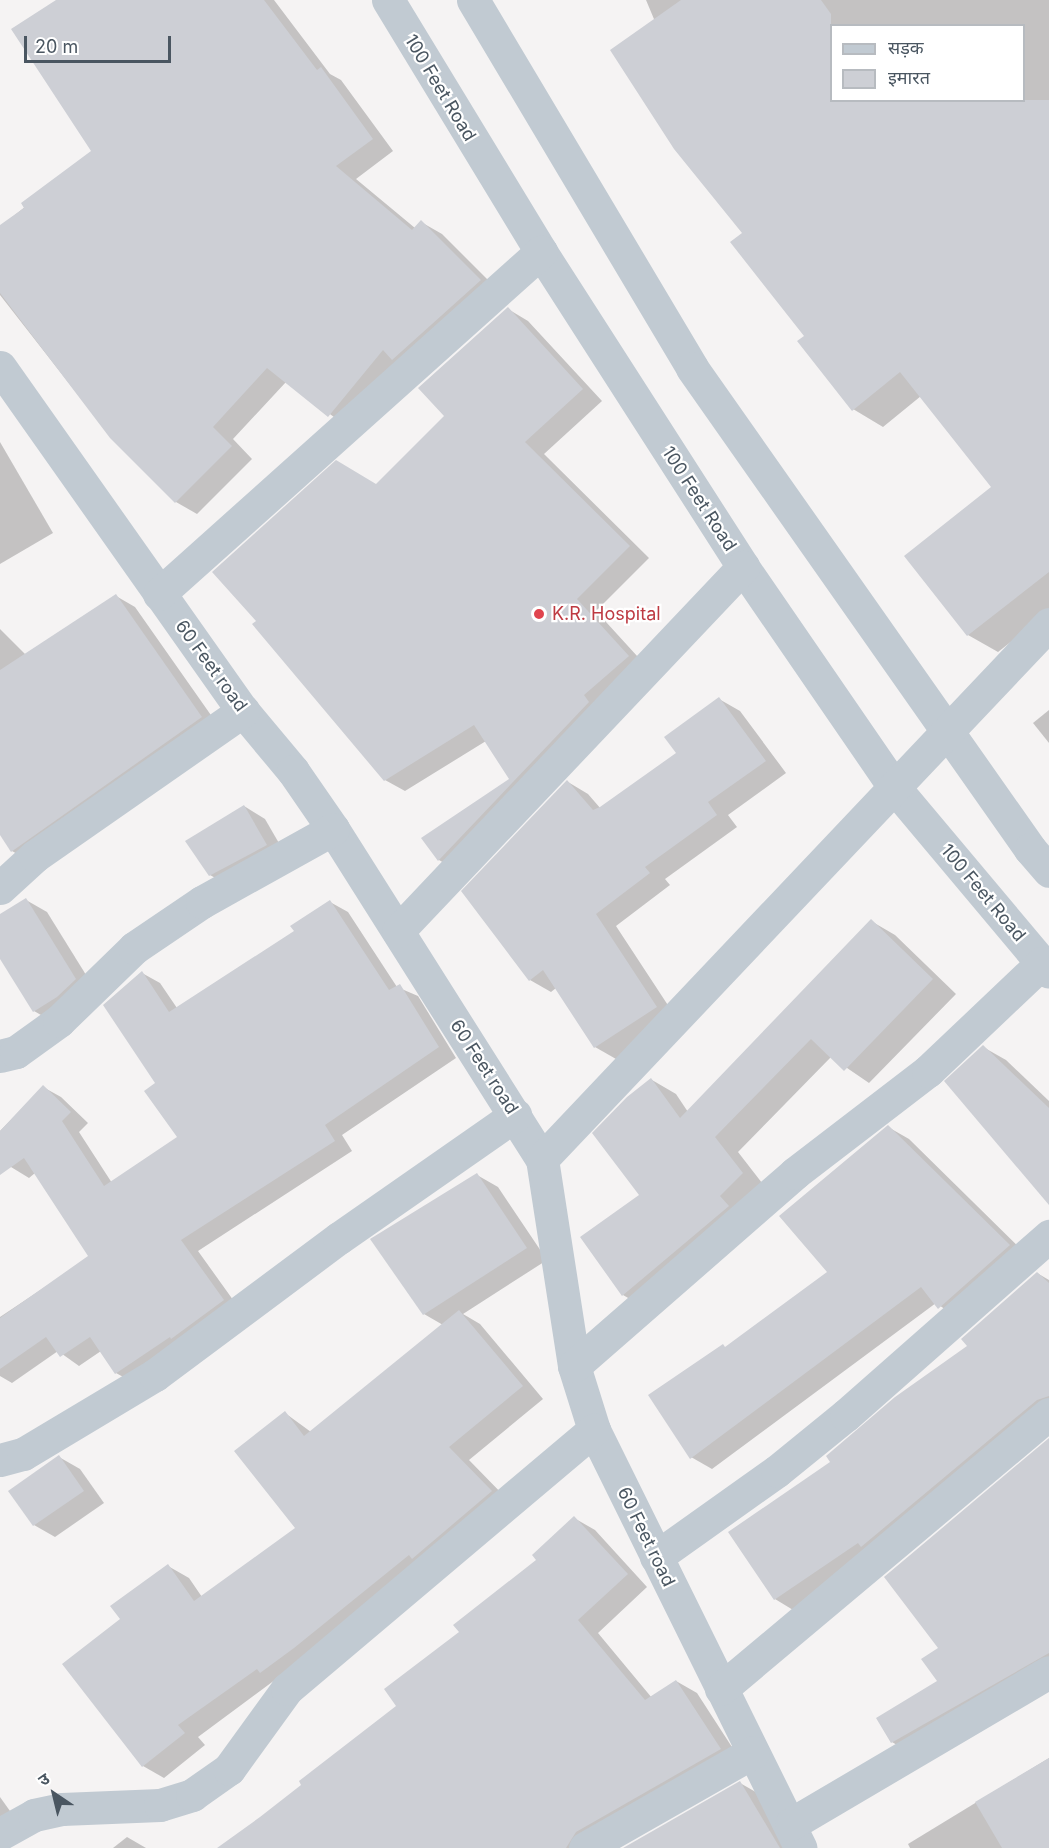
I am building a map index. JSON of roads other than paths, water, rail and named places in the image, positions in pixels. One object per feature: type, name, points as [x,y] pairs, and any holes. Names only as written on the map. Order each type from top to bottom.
[{"type":"street","name":"100 Feet Road","points":[[388,0],[541,252],[743,567],[894,787],[1046,967]]},
{"type":"street","points":[[473,0],[692,368],[947,732],[1049,871]]},
{"type":"street","points":[[159,594],[541,252]]},
{"type":"street","name":"60 Feet road","points":[[0,367],[243,711],[293,771],[333,829],[542,1159],[574,1366],[594,1430],[796,1836]]},
{"type":"street","points":[[398,931],[743,567]]},
{"type":"street","points":[[542,1159],[1049,624]]},
{"type":"street","points":[[0,888],[35,855],[243,711]]},
{"type":"street","points":[[0,1056],[16,1052],[59,1021],[134,948],[202,902],[333,829]]},
{"type":"street","points":[[574,1366],[795,1173],[928,1071],[1046,967]]},
{"type":"street","points":[[0,1460],[23,1454],[69,1429],[155,1375],[339,1238],[515,1115]]},
{"type":"street","points":[[656,1557],[777,1471],[846,1415],[1049,1236]]},
{"type":"street","points":[[721,1689],[1049,1414]]},
{"type":"street","points":[[0,1834],[34,1815],[62,1809],[160,1805],[192,1795],[229,1769],[287,1689],[594,1430]]},
{"type":"street","points":[[796,1836],[1049,1672]]},
{"type":"street","points":[[585,1848],[753,1752]]},
{"type":"place","name":"K.R. Hospital","points":[[539,614]]}]
